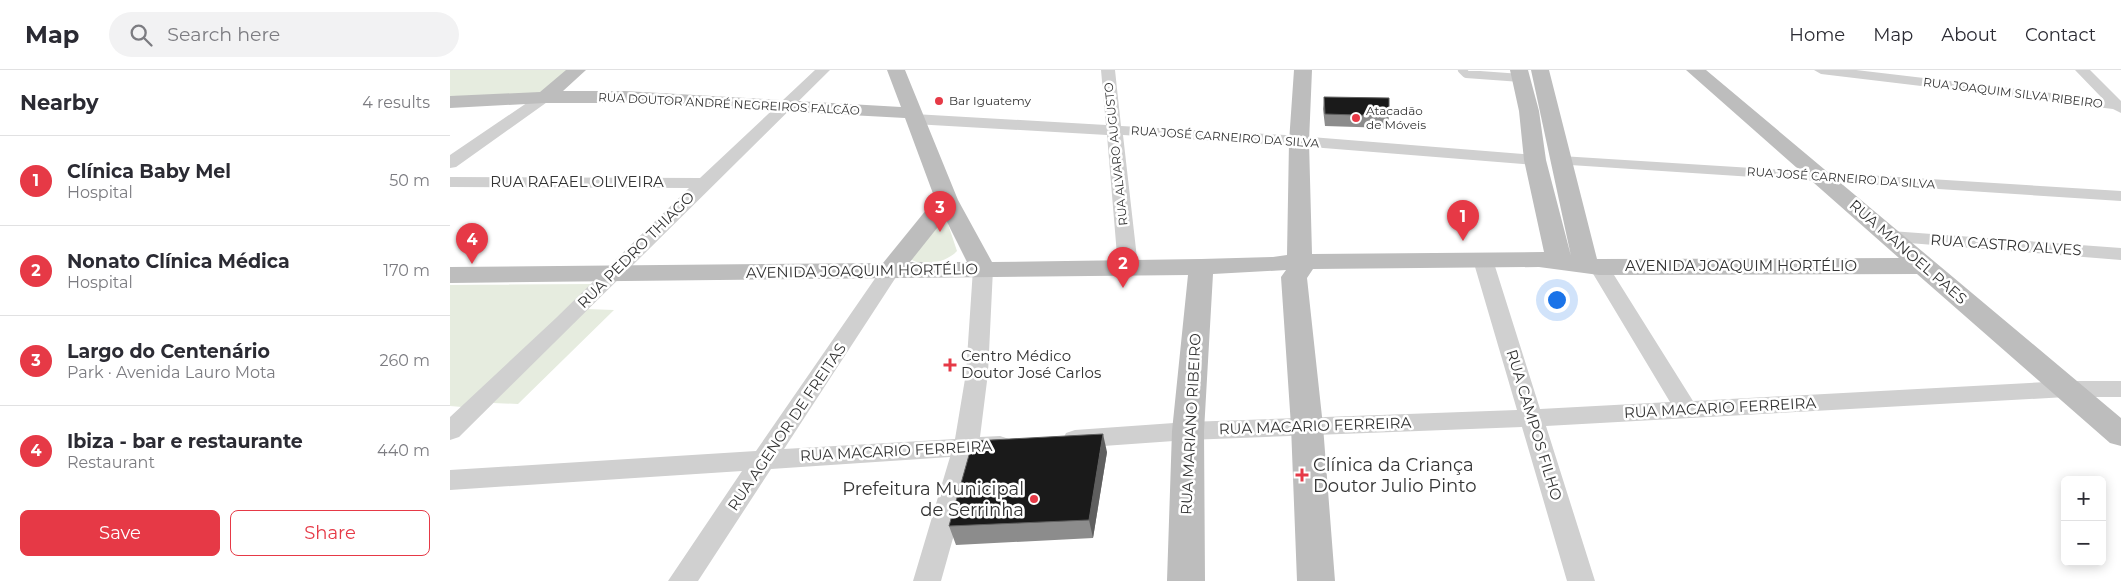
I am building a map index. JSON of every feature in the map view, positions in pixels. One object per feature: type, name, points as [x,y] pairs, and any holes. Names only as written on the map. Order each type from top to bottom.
[{"type":"street","points":[[450,163],[546,97],[578,70]]},
{"type":"street","name":"RUA PEDRO THIAGO","points":[[450,431],[612,275],[704,182],[823,70]]},
{"type":"street","points":[[896,70],[947,200],[983,269],[976,373],[966,447],[926,581]]},
{"type":"street","name":"RUA ALVARO AUGUSTO","points":[[1108,70],[1128,268]]},
{"type":"street","name":"RUA MANOEL PAES","points":[[1695,70],[2121,435]]},
{"type":"street","name":"RUA JOAQUIM SILVA RIBEIRO","points":[[1821,70],[2119,108]]},
{"type":"street","points":[[2082,70],[2119,108]]},
{"type":"street","points":[[1297,72],[1292,141],[1291,268],[1307,426],[1316,581]]},
{"type":"street","points":[[1527,73],[1534,160],[1559,264]]},
{"type":"street","points":[[1527,73],[1561,161],[1593,266],[1686,409]]},
{"type":"street","name":"RUA DOUTOR ANDRÉ NEGREIROS FALCÃO","points":[[450,102],[546,97],[625,97],[785,106],[913,116]]},
{"type":"street","name":"RUA JOSÉ CARNEIRO DA SILVA","points":[[913,116],[1292,141],[1534,160]]},
{"type":"street","name":"RUA JOSÉ CARNEIRO DA SILVA","points":[[1561,161],[2121,196]]},
{"type":"street","name":"RUA RAFAEL OLIVEIRA","points":[[450,182],[704,182]]},
{"type":"street","points":[[890,271],[947,200]]},
{"type":"street","name":"RUA CASTRO ALVES","points":[[1891,237],[2121,254]]},
{"type":"street","name":"AVENIDA JOAQUIM HORTÉLIO","points":[[450,275],[612,275],[1201,267],[1291,268],[1484,264],[1542,268],[1559,264],[1593,266],[1924,266]]},
{"type":"street","name":"RUA CAMPOS FILHO","points":[[1484,264],[1581,581]]},
{"type":"street","name":"RUA MARIANO RIBEIRO","points":[[1186,581],[1188,431],[1201,267]]},
{"type":"street","name":"RUA AGENOR DE FREITAS","points":[[682,581],[767,458],[890,271]]},
{"type":"street","name":"RUA MACARIO FERREIRA","points":[[1053,441],[1188,431],[1531,418],[2066,389],[2121,390]]},
{"type":"street","name":"RUA MACARIO FERREIRA","points":[[450,480],[767,458],[1024,443]]},
{"type":"lane","points":[[1462,70],[1466,74],[1527,73]]},
{"type":"shaded area","points":[[450,70],[576,70],[545,96],[450,100]]},
{"type":"shaded area","points":[[944,212],[957,251],[942,261],[923,263],[910,259]]},
{"type":"shaded area","points":[[596,284],[462,407],[450,406],[450,285]]},
{"type":"shaded area","points":[[586,309],[614,310],[518,404],[493,403]]},
{"type":"building","points":[[1324,97],[1389,98],[1389,116],[1325,114]]},
{"type":"building","name":"Prefeitura Municipal de Serrinha","points":[[1103,434],[1089,520],[949,526],[973,441]]},
{"type":"place","name":"Bar Iguatemy","points":[[939,101]]},
{"type":"place","name":"Atacadão de Móveis","points":[[1356,118]]},
{"type":"place","name":"Largo do Centenário","points":[[940,232]]},
{"type":"place","name":"Clínica Baby Mel","points":[[1463,241]]},
{"type":"place","name":"Ibiza - bar e restaurante","points":[[472,264]]},
{"type":"place","name":"Nonato Clínica Médica","points":[[1123,288]]},
{"type":"place","name":"Centro Médico Doutor José Carlos","points":[[950,365]]},
{"type":"place","name":"Clínica da Criança Doutor Julio Pinto","points":[[1302,475]]},
{"type":"place","name":"Prefeitura Municipal de Serrinha","points":[[1034,499]]}]
